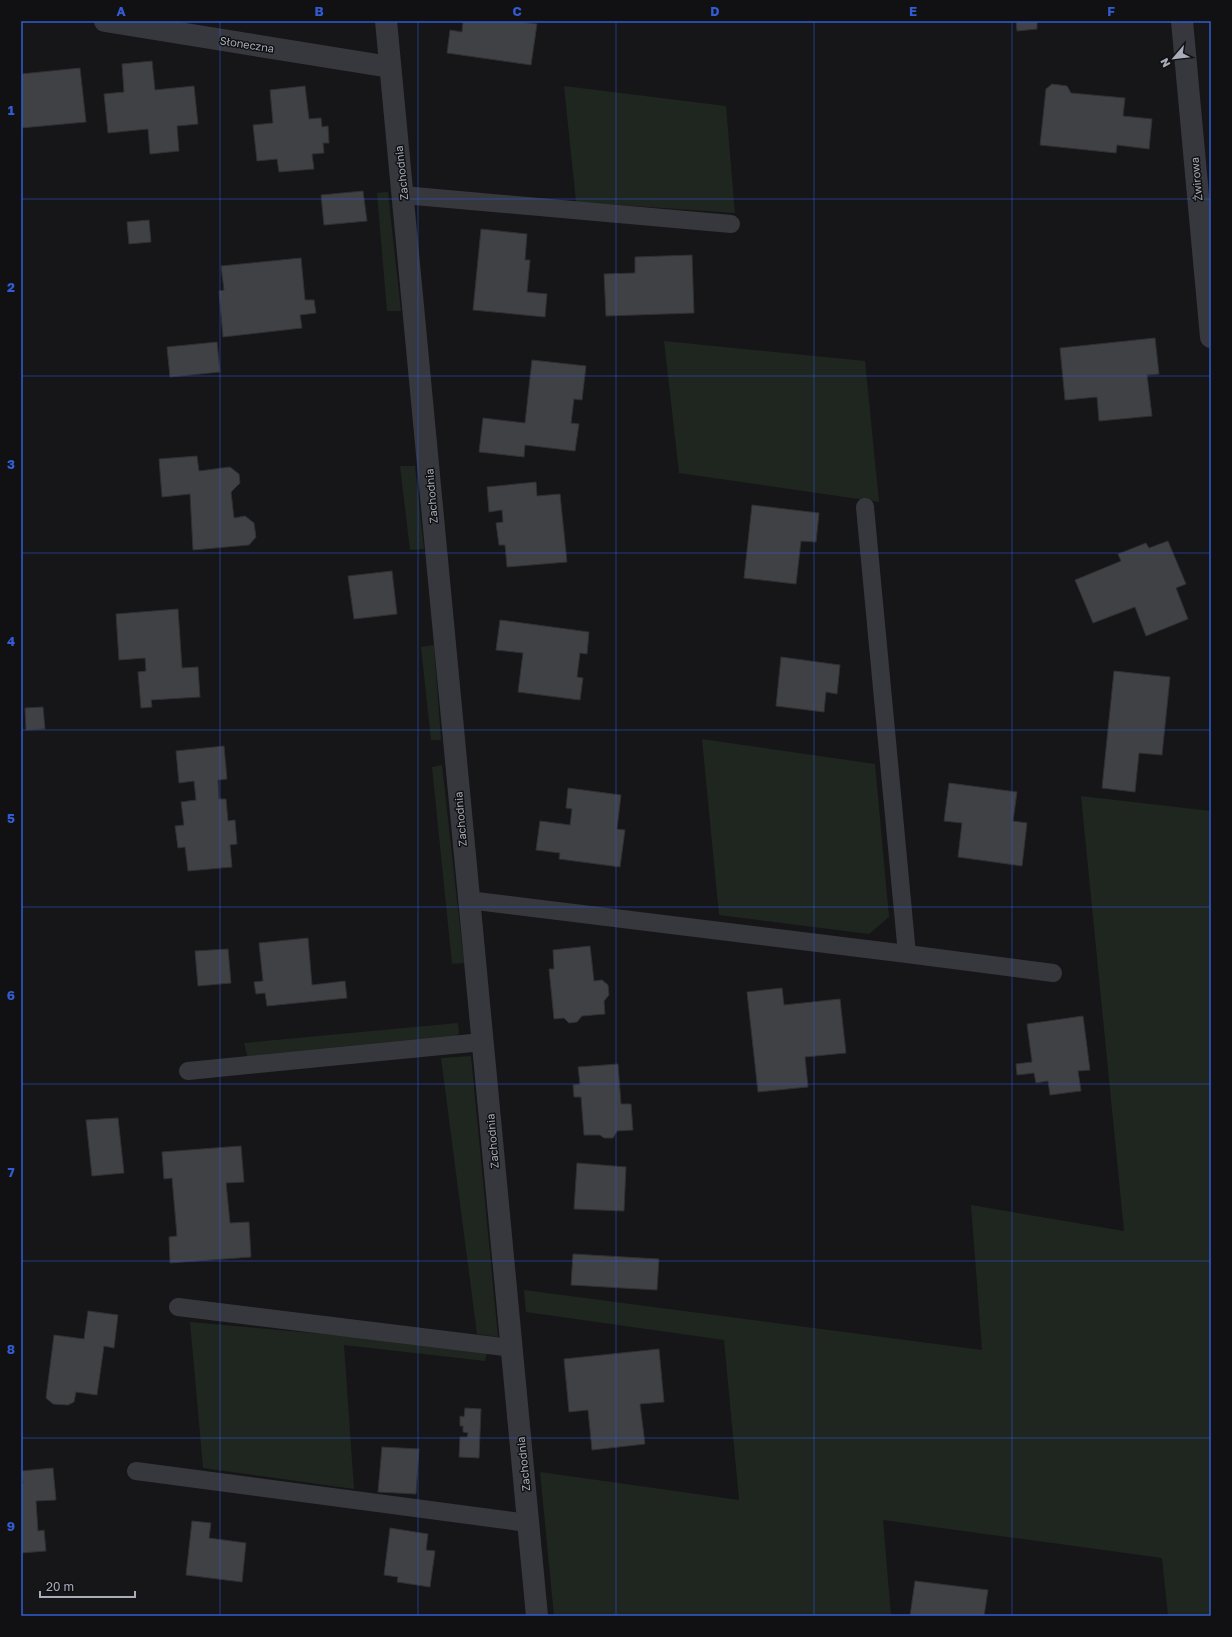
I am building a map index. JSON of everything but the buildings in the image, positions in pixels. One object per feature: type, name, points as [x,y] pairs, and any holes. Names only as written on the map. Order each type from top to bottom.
[{"type":"street","name":"Słoneczna","points":[[105,21],[390,67]]},
{"type":"street","name":"Zachodnia","points":[[386,21],[468,900],[537,1616]]},
{"type":"street","name":"Żwirowa","points":[[1182,21],[1211,337]]},
{"type":"lane","points":[[403,194],[731,224]]},
{"type":"lane","points":[[865,507],[907,954]]},
{"type":"lane","points":[[468,900],[907,954],[1053,974]]},
{"type":"lane","points":[[188,1072],[482,1042]]},
{"type":"lane","points":[[178,1307],[512,1348]]},
{"type":"lane","points":[[136,1470],[528,1523]]},
{"type":"shaded area","points":[[564,86],[726,106],[735,213],[576,202]]},
{"type":"shaded area","points":[[388,192],[401,311],[387,311],[377,193]]},
{"type":"shaded area","points":[[664,341],[865,361],[879,502],[679,473]]},
{"type":"shaded area","points":[[400,466],[415,466],[424,549],[410,550]]},
{"type":"shaded area","points":[[434,645],[441,740],[431,740],[421,647]]},
{"type":"shaded area","points":[[702,739],[875,764],[889,917],[869,934],[719,915]]},
{"type":"shaded area","points":[[442,765],[464,963],[452,964],[432,767]]},
{"type":"shaded area","points":[[1081,796],[1211,811],[1211,1616],[1168,1616],[1162,1558],[883,1520],[891,1616],[554,1616],[540,1472],[739,1500],[724,1340],[526,1312],[524,1290],[982,1350],[971,1205],[1124,1231]]},
{"type":"shaded area","points":[[458,1023],[459,1033],[453,1039],[248,1059],[244,1043]]},
{"type":"shaded area","points":[[471,1056],[498,1337],[477,1334],[441,1058]]},
{"type":"shaded area","points":[[190,1322],[488,1349],[485,1361],[344,1345],[354,1489],[203,1468]]}]
